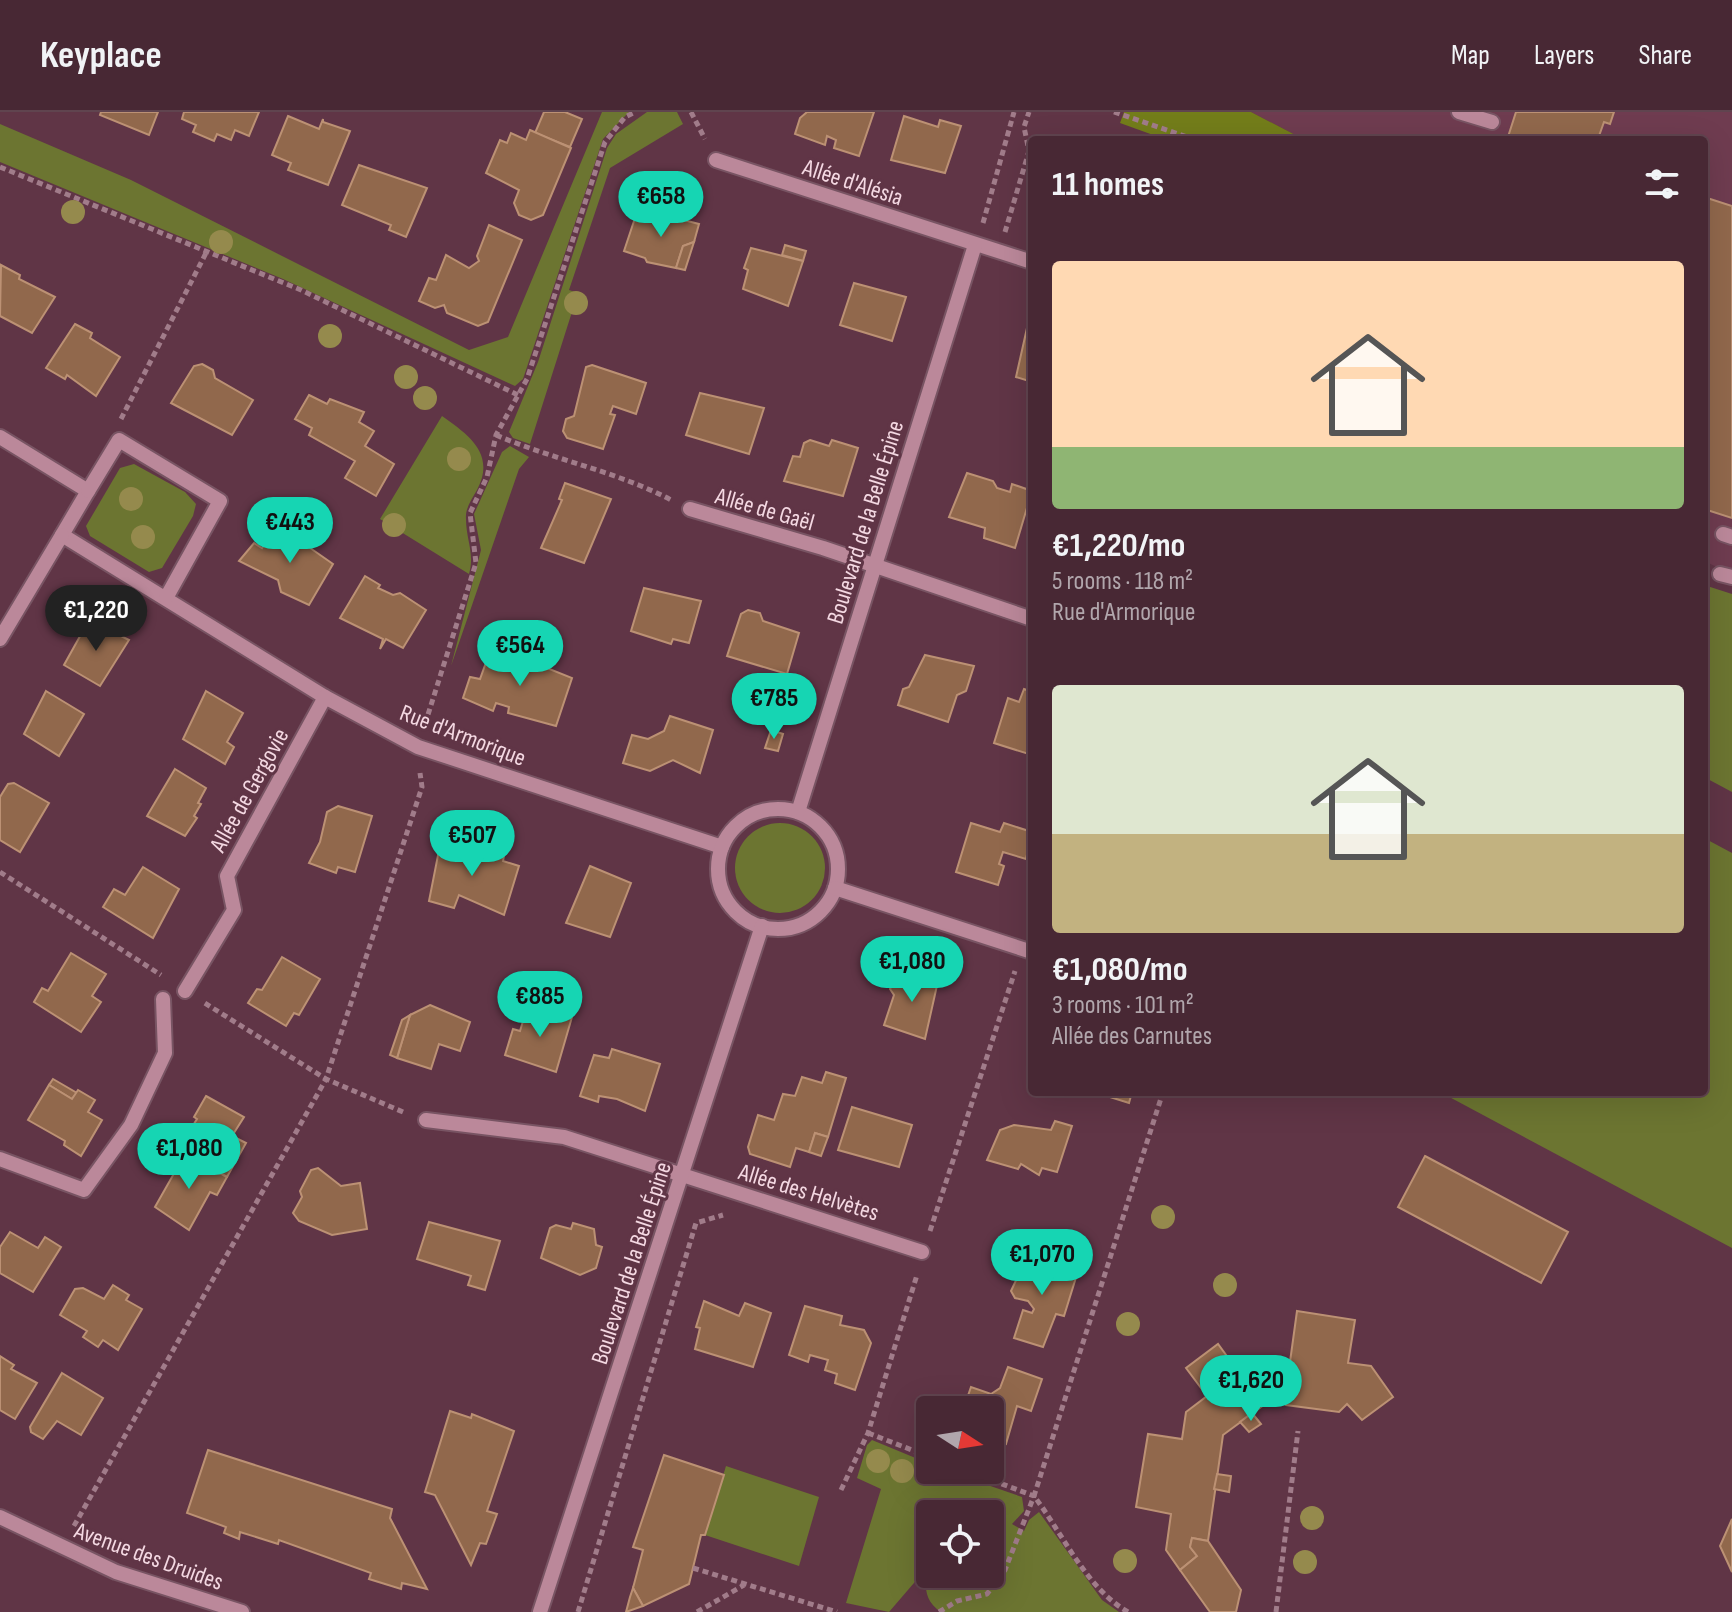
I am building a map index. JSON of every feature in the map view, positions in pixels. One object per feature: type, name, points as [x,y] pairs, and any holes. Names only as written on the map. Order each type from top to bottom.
[{"type":"street","points":[[1459,112],[1492,122]]},
{"type":"street","name":"Allée d'Alésia","points":[[716,160],[1028,261]]},
{"type":"street","name":"Boulevard de la Belle Épine","points":[[798,812],[975,245]]},
{"type":"street","points":[[0,437],[88,491]]},
{"type":"street","points":[[0,639],[119,440],[220,501],[166,598]]},
{"type":"street","name":"Allée de Gaël","points":[[690,509],[1028,618]]},
{"type":"street","name":"Rue d'Armorique","points":[[62,535],[325,697],[418,747],[722,847]]},
{"type":"street","name":"Allée de Gergovie","points":[[185,991],[234,910],[227,876],[325,697]]},
{"type":"street","points":[[771,809],[798,812],[815,821],[828,835],[836,852],[835,888],[827,905],[798,926],[779,929],[762,926],[744,918],[729,904],[721,886],[718,867],[722,847],[731,831],[745,818],[771,809]]},
{"type":"street","points":[[835,888],[1027,951]]},
{"type":"street","name":"Boulevard de la Belle Épine","points":[[540,1612],[762,926]]},
{"type":"street","points":[[0,1159],[84,1190],[131,1125],[165,1053],[163,999]]},
{"type":"street","name":"Allée des Helvètes","points":[[426,1120],[564,1137],[922,1252]]},
{"type":"street","name":"Avenue des Druides","points":[[0,1517],[116,1572],[242,1612]]},
{"type":"path","points":[[61,1548],[326,1079],[422,787],[418,747],[476,563],[470,513],[487,477],[496,435],[527,379],[605,142],[625,117],[635,112]]},
{"type":"path","points":[[975,245],[1014,112]]},
{"type":"path","points":[[1028,146],[1024,127],[1029,112]]},
{"type":"path","points":[[1114,112],[1184,136]]},
{"type":"path","points":[[999,252],[1028,154]]},
{"type":"path","points":[[0,167],[301,290],[518,395]]},
{"type":"path","points":[[119,440],[122,412],[194,282],[207,251]]},
{"type":"path","points":[[496,435],[529,449],[645,486],[690,509]]},
{"type":"path","points":[[0,872],[326,1079],[363,1098],[426,1120]]},
{"type":"path","points":[[841,1490],[868,1433],[906,1318],[922,1252],[1027,951]]},
{"type":"path","points":[[939,1612],[957,1601],[987,1594],[1005,1570],[1034,1496],[1162,1096]]},
{"type":"path","points":[[578,1612],[696,1223],[723,1216],[733,1192]]},
{"type":"path","points":[[1276,1612],[1298,1431]]},
{"type":"path","points":[[868,1433],[916,1452]]},
{"type":"path","points":[[1002,1484],[1034,1496],[1093,1581],[1108,1599],[1128,1612]]},
{"type":"path","points":[[693,1568],[837,1612]]},
{"type":"path","points":[[697,1612],[744,1585]]},
{"type":"shaded area","points":[[1251,112],[1732,112],[1732,574],[1708,563],[1708,136],[1297,136]]},
{"type":"green space","points":[[602,112],[629,112],[603,139],[523,379],[515,386],[283,279],[0,162],[0,124],[131,180],[469,350],[508,337]]},
{"type":"green space","points":[[647,112],[677,112],[683,124],[610,168],[569,290],[578,293],[530,444],[513,438],[509,432],[538,362],[607,148],[616,134]]},
{"type":"green space","points":[[1124,112],[1251,112],[1297,136],[1156,136],[1120,123]]},
{"type":"green space","points":[[442,416],[470,438],[477,447],[483,466],[482,477],[466,515],[471,560],[469,574],[380,519]]},
{"type":"green space","points":[[510,446],[529,457],[519,469],[451,666],[481,550],[474,514],[502,452]]},
{"type":"green space","points":[[134,464],[185,492],[196,504],[193,516],[162,568],[149,572],[90,536],[86,526],[120,468]]},
{"type":"green space","points":[[1708,586],[1732,594],[1732,792],[1708,779]]},
{"type":"green space","points":[[780,823],[797,826],[812,836],[822,851],[825,868],[822,885],[812,900],[797,910],[780,913],[763,910],[748,900],[738,885],[735,868],[738,851],[748,836],[763,826]]},
{"type":"green space","points":[[1708,840],[1732,853],[1732,1248],[1447,1096],[1708,1096]]},
{"type":"green space","points":[[872,1440],[916,1458],[916,1484],[984,1484],[1022,1497],[1024,1511],[1012,1524],[1024,1531],[1029,1520],[1039,1512],[1102,1600],[1119,1612],[941,1612],[935,1608],[926,1588],[1004,1588],[1004,1500],[916,1500],[916,1581],[889,1612],[846,1603],[881,1489],[857,1478],[867,1445]]},
{"type":"green space","points":[[726,1466],[819,1497],[799,1566],[705,1535]]},
{"type":"building","points":[[101,112],[158,112],[149,135],[100,115]]},
{"type":"building","points":[[184,112],[259,112],[249,136],[235,130],[231,140],[217,134],[214,141],[193,132],[196,125],[182,119]]},
{"type":"building","points":[[544,112],[565,112],[582,119],[570,147],[535,133]]},
{"type":"building","points":[[807,112],[874,112],[859,156],[834,148],[836,140],[827,136],[825,145],[795,134],[800,118]]},
{"type":"building","points":[[1516,112],[1614,112],[1610,124],[1604,122],[1599,136],[1508,136]]},
{"type":"building","points":[[288,116],[319,129],[323,119],[323,122],[350,131],[328,185],[288,170],[291,163],[272,155]]},
{"type":"building","points":[[904,116],[938,127],[940,120],[961,126],[945,173],[891,160]]},
{"type":"building","points":[[530,130],[571,148],[543,215],[531,220],[519,215],[514,203],[519,190],[486,173],[500,140],[507,143],[511,133],[526,140]]},
{"type":"building","points":[[359,165],[427,188],[406,237],[389,230],[391,225],[342,205]]},
{"type":"building","points":[[1708,198],[1732,206],[1732,518],[1708,510]]},
{"type":"building","points":[[653,212],[699,224],[694,242],[683,246],[676,268],[647,262],[645,258],[624,251],[636,215],[649,220]]},
{"type":"building","points":[[489,225],[522,240],[488,322],[478,326],[447,313],[444,305],[435,308],[419,301],[429,278],[436,280],[446,255],[469,268],[479,261],[477,256]]},
{"type":"building","points":[[694,242],[685,270],[676,268],[683,246]]},
{"type":"building","points":[[785,245],[806,251],[803,261],[782,255]]},
{"type":"building","points":[[751,248],[803,261],[788,306],[743,289],[748,270],[744,268]]},
{"type":"building","points":[[1,265],[20,275],[19,279],[55,297],[32,333],[0,316]]},
{"type":"building","points":[[854,283],[906,297],[892,341],[840,325]]},
{"type":"building","points":[[75,324],[92,333],[90,338],[120,357],[96,396],[67,375],[65,379],[46,368]]},
{"type":"building","points":[[1027,328],[1028,328],[1028,381],[1016,377]]},
{"type":"building","points":[[202,364],[213,370],[215,378],[253,400],[232,435],[171,403],[194,366]]},
{"type":"building","points":[[592,365],[646,383],[636,414],[613,406],[610,414],[615,415],[603,449],[567,438],[563,431],[566,419],[574,416],[586,367]]},
{"type":"building","points":[[700,393],[764,408],[749,454],[686,435]]},
{"type":"building","points":[[309,395],[327,404],[330,399],[364,412],[359,422],[374,431],[365,446],[394,464],[376,496],[345,478],[355,461],[309,435],[312,428],[295,419]]},
{"type":"building","points":[[810,440],[829,446],[832,440],[858,448],[843,496],[784,481],[793,456],[800,457],[804,443]]},
{"type":"building","points":[[967,473],[993,481],[997,488],[1010,492],[1012,484],[1028,490],[1028,504],[1015,548],[984,538],[985,528],[949,517]]},
{"type":"building","points":[[565,483],[611,499],[584,563],[541,548],[562,500],[559,499]]},
{"type":"building","points":[[283,529],[333,564],[309,605],[281,592],[278,580],[239,561],[254,543],[262,548],[272,532]]},
{"type":"building","points":[[365,576],[380,585],[378,588],[393,595],[400,593],[426,610],[403,648],[386,639],[380,649],[383,639],[340,618]]},
{"type":"building","points":[[644,588],[701,601],[689,643],[673,639],[671,644],[631,631]]},
{"type":"building","points":[[748,610],[760,613],[763,621],[799,633],[787,674],[727,656],[741,614]]},
{"type":"building","points":[[89,620],[129,640],[100,686],[64,665]]},
{"type":"building","points":[[492,646],[572,678],[556,726],[508,713],[509,707],[496,703],[493,711],[463,698],[470,677],[480,679]]},
{"type":"building","points":[[925,655],[974,666],[966,691],[957,695],[948,722],[898,705],[903,689],[909,687]]},
{"type":"building","points":[[1024,689],[1028,690],[1028,754],[994,743],[1008,698],[1019,702]]},
{"type":"building","points":[[46,691],[84,714],[59,756],[24,734]]},
{"type":"building","points":[[206,691],[243,713],[227,742],[234,747],[225,764],[183,739]]},
{"type":"building","points":[[670,716],[713,730],[700,773],[673,760],[650,771],[623,763],[632,735],[648,739],[664,731]]},
{"type":"building","points":[[771,730],[783,734],[778,751],[765,748]]},
{"type":"building","points":[[175,769],[206,788],[194,816],[197,818],[185,836],[147,816]]},
{"type":"building","points":[[14,783],[49,803],[20,852],[0,840],[0,797],[8,784]]},
{"type":"building","points":[[338,806],[372,816],[355,872],[338,867],[336,873],[309,863],[320,842],[327,812]]},
{"type":"building","points":[[971,823],[1000,832],[1004,823],[1028,831],[1026,859],[1003,852],[999,864],[1004,866],[998,885],[956,872]]},
{"type":"building","points":[[441,840],[479,853],[481,849],[504,856],[503,861],[519,866],[504,915],[459,895],[454,908],[429,901]]},
{"type":"building","points":[[590,866],[631,883],[610,937],[566,923]]},
{"type":"building","points":[[143,867],[179,889],[153,938],[103,907],[114,889],[125,895]]},
{"type":"building","points":[[71,953],[106,974],[92,996],[101,1002],[81,1032],[34,1002],[42,988],[48,991]]},
{"type":"building","points":[[282,957],[320,979],[299,1015],[294,1013],[286,1026],[248,1003],[257,989],[262,990]]},
{"type":"building","points":[[902,969],[938,981],[925,1039],[884,1025],[894,995],[890,989]]},
{"type":"building","points":[[430,1005],[470,1022],[460,1051],[439,1044],[431,1069],[397,1058],[410,1015]]},
{"type":"building","points":[[527,1008],[547,1015],[556,1012],[572,1017],[556,1072],[505,1055],[513,1029],[520,1031]]},
{"type":"building","points":[[410,1015],[397,1058],[390,1055],[402,1020]]},
{"type":"building","points":[[612,1049],[660,1064],[645,1111],[617,1099],[599,1096],[598,1102],[580,1096],[594,1055],[609,1058]]},
{"type":"building","points":[[826,1072],[846,1078],[828,1137],[815,1133],[809,1152],[796,1148],[790,1167],[750,1154],[748,1147],[758,1115],[774,1120],[783,1094],[795,1096],[802,1077],[822,1083]]},
{"type":"building","points":[[53,1079],[77,1093],[72,1099],[49,1085]]},
{"type":"building","points":[[49,1085],[72,1099],[78,1090],[95,1100],[88,1112],[102,1120],[81,1156],[64,1145],[65,1141],[28,1120]]},
{"type":"building","points":[[206,1096],[244,1117],[232,1136],[246,1143],[227,1177],[185,1154],[196,1136],[189,1132]]},
{"type":"building","points":[[1107,1096],[1131,1096],[1129,1103]]},
{"type":"building","points":[[852,1107],[912,1125],[899,1167],[838,1150]]},
{"type":"building","points":[[1055,1121],[1072,1126],[1057,1172],[1042,1168],[1039,1175],[1021,1164],[1018,1169],[987,1160],[1000,1130],[1014,1125],[1051,1130]]},
{"type":"building","points":[[815,1133],[828,1137],[821,1156],[809,1152]]},
{"type":"building","points":[[185,1154],[227,1177],[217,1195],[210,1192],[189,1230],[155,1207]]},
{"type":"building","points":[[1425,1156],[1568,1232],[1541,1283],[1398,1207]]},
{"type":"building","points":[[318,1168],[341,1186],[360,1183],[367,1229],[332,1235],[299,1221],[293,1213],[302,1197],[300,1191],[311,1170]]},
{"type":"building","points":[[429,1222],[500,1241],[485,1290],[468,1285],[471,1276],[417,1259]]},
{"type":"building","points":[[573,1223],[594,1229],[596,1245],[602,1247],[596,1268],[580,1275],[541,1258],[550,1228],[556,1225],[571,1229]]},
{"type":"building","points":[[10,1232],[38,1248],[45,1237],[61,1247],[33,1292],[0,1273],[0,1247]]},
{"type":"building","points":[[1028,1255],[1051,1263],[1065,1262],[1066,1268],[1078,1271],[1064,1316],[1056,1314],[1043,1347],[1014,1338],[1023,1310],[1032,1313],[1034,1309],[1028,1301],[1015,1298],[1011,1291]]},
{"type":"building","points":[[113,1285],[129,1295],[126,1300],[142,1309],[118,1350],[103,1340],[98,1347],[83,1337],[87,1331],[60,1315],[75,1289],[83,1288],[104,1299]]},
{"type":"building","points":[[704,1301],[739,1316],[745,1303],[771,1313],[753,1367],[695,1349],[700,1328],[696,1327]]},
{"type":"building","points":[[805,1306],[842,1316],[840,1325],[864,1330],[871,1343],[855,1390],[835,1383],[837,1374],[825,1370],[828,1360],[810,1355],[808,1362],[789,1355]]},
{"type":"building","points":[[1297,1311],[1355,1320],[1348,1363],[1371,1366],[1393,1397],[1362,1420],[1347,1404],[1339,1412],[1286,1405],[1280,1393],[1223,1435],[1208,1541],[1192,1538],[1190,1547],[1197,1556],[1180,1570],[1166,1550],[1171,1514],[1136,1507],[1148,1434],[1182,1439],[1186,1412],[1207,1396],[1186,1368],[1218,1344],[1240,1374],[1259,1356],[1290,1362]]},
{"type":"building","points":[[0,1356],[14,1365],[11,1369],[37,1383],[15,1419],[0,1410]]},
{"type":"building","points":[[1008,1367],[1042,1379],[1031,1411],[1017,1406],[1006,1444],[1004,1396],[968,1396],[971,1387],[991,1394],[1000,1388]]},
{"type":"building","points":[[62,1373],[103,1398],[81,1435],[57,1421],[43,1439],[31,1432],[30,1427]]},
{"type":"building","points":[[450,1411],[471,1418],[472,1414],[514,1431],[487,1511],[497,1514],[486,1544],[480,1543],[471,1565],[435,1495],[425,1492]]},
{"type":"building","points":[[1252,1413],[1261,1424],[1249,1432],[1240,1422]]},
{"type":"building","points":[[208,1450],[392,1509],[390,1518],[427,1589],[402,1583],[401,1589],[369,1579],[371,1573],[279,1540],[278,1544],[240,1532],[239,1539],[224,1533],[226,1527],[187,1513]]},
{"type":"building","points":[[664,1455],[724,1475],[705,1535],[701,1535],[689,1584],[643,1606],[633,1588],[643,1550],[633,1547]]},
{"type":"building","points":[[1217,1474],[1231,1476],[1229,1492],[1214,1489]]},
{"type":"building","points":[[1732,1519],[1732,1572],[1720,1546]]},
{"type":"building","points":[[1192,1538],[1208,1541],[1241,1590],[1236,1612],[1210,1612],[1180,1570],[1197,1556],[1190,1547]]},
{"type":"building","points":[[633,1588],[643,1606],[626,1612],[630,1597]]}]
